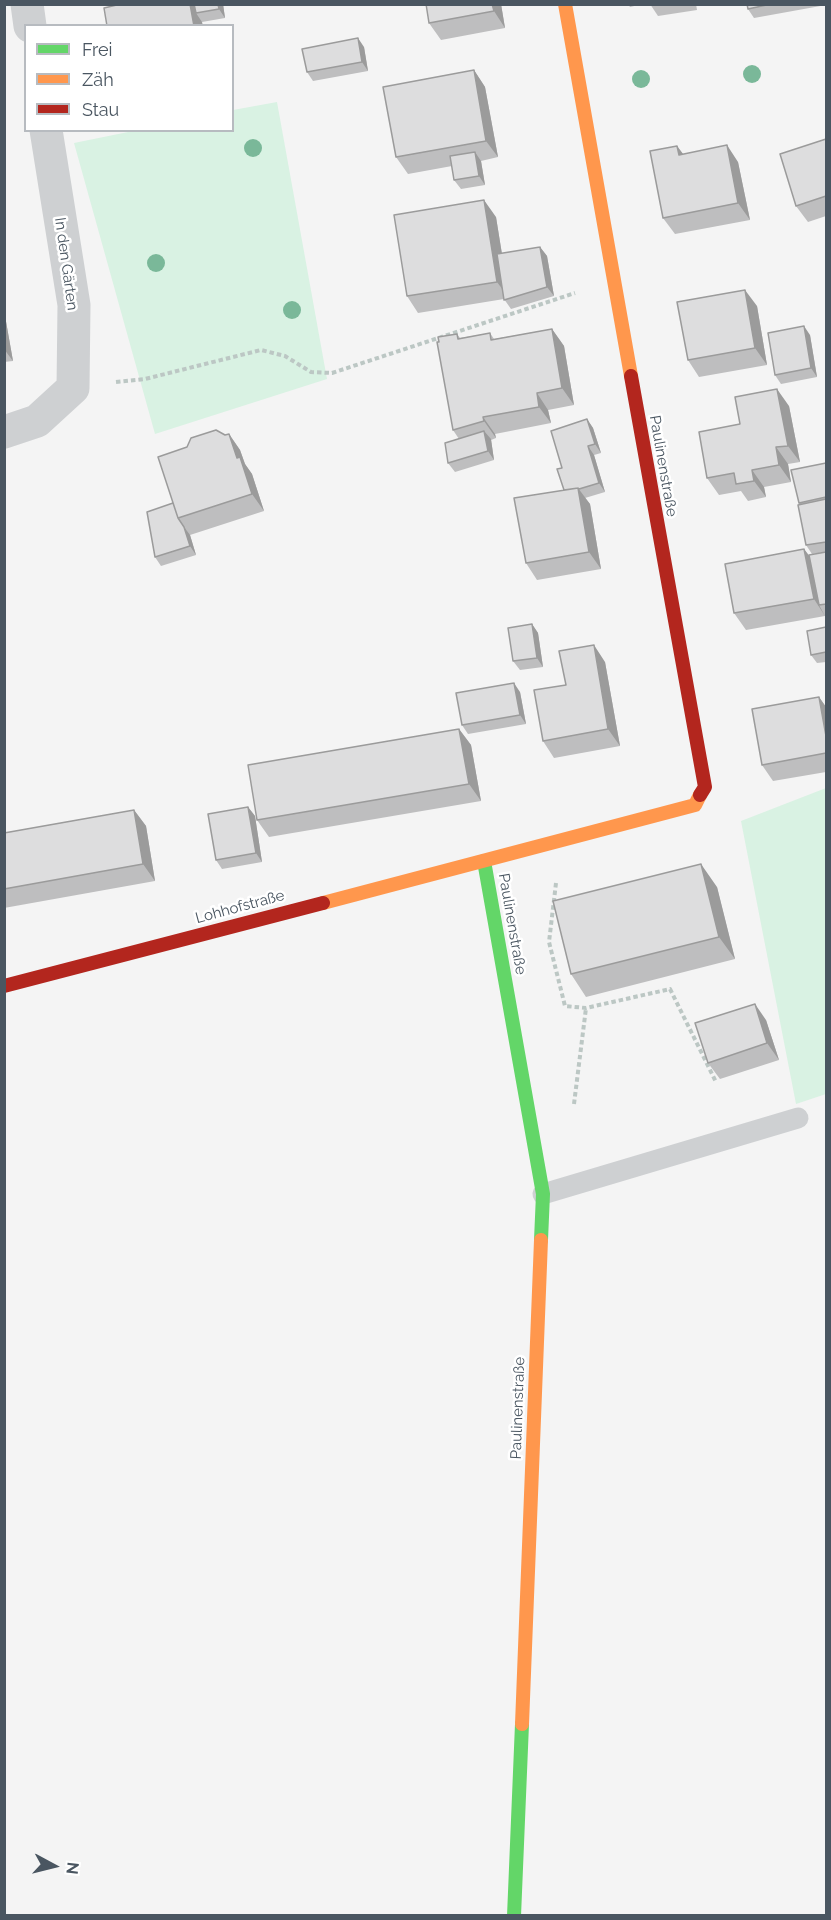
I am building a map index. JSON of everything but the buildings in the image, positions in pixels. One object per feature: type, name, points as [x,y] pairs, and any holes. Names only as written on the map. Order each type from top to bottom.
[{"type":"street","points":[[27,4],[30,24]]},
{"type":"street","name":"Paulinenstraße","points":[[514,1916],[543,1194],[484,861],[695,805],[705,787],[565,4]]},
{"type":"street","name":"In den Gärten","points":[[46,132],[74,305],[73,388]]},
{"type":"street","points":[[4,432],[37,421],[73,388]]},
{"type":"street","name":"Lohhofstraße","points":[[4,986],[484,861]]},
{"type":"lane","points":[[543,1194],[798,1118]]},
{"type":"path","points":[[73,388],[145,379],[261,350],[285,356],[311,372],[332,373],[613,280]]},
{"type":"path","points":[[562,841],[549,942],[565,1005],[586,1008],[670,990],[716,1082]]},
{"type":"path","points":[[574,1104],[586,1008]]},
{"type":"green space","points":[[277,102],[327,379],[155,434],[74,143],[128,132],[234,132],[234,110]]},
{"type":"green space","points":[[826,788],[826,1094],[796,1104],[741,821]]},
{"type":"traffic: fast","points":[[484,861],[543,1194],[541,1240]]},
{"type":"traffic: fast","points":[[514,1916],[522,1724]]},
{"type":"traffic: slow","points":[[565,4],[631,376]]},
{"type":"traffic: slow","points":[[323,903],[695,805],[700,795]]},
{"type":"traffic: slow","points":[[522,1724],[541,1240]]},
{"type":"traffic: jam","points":[[631,376],[705,787],[700,795]]},
{"type":"traffic: jam","points":[[4,986],[323,903]]}]
